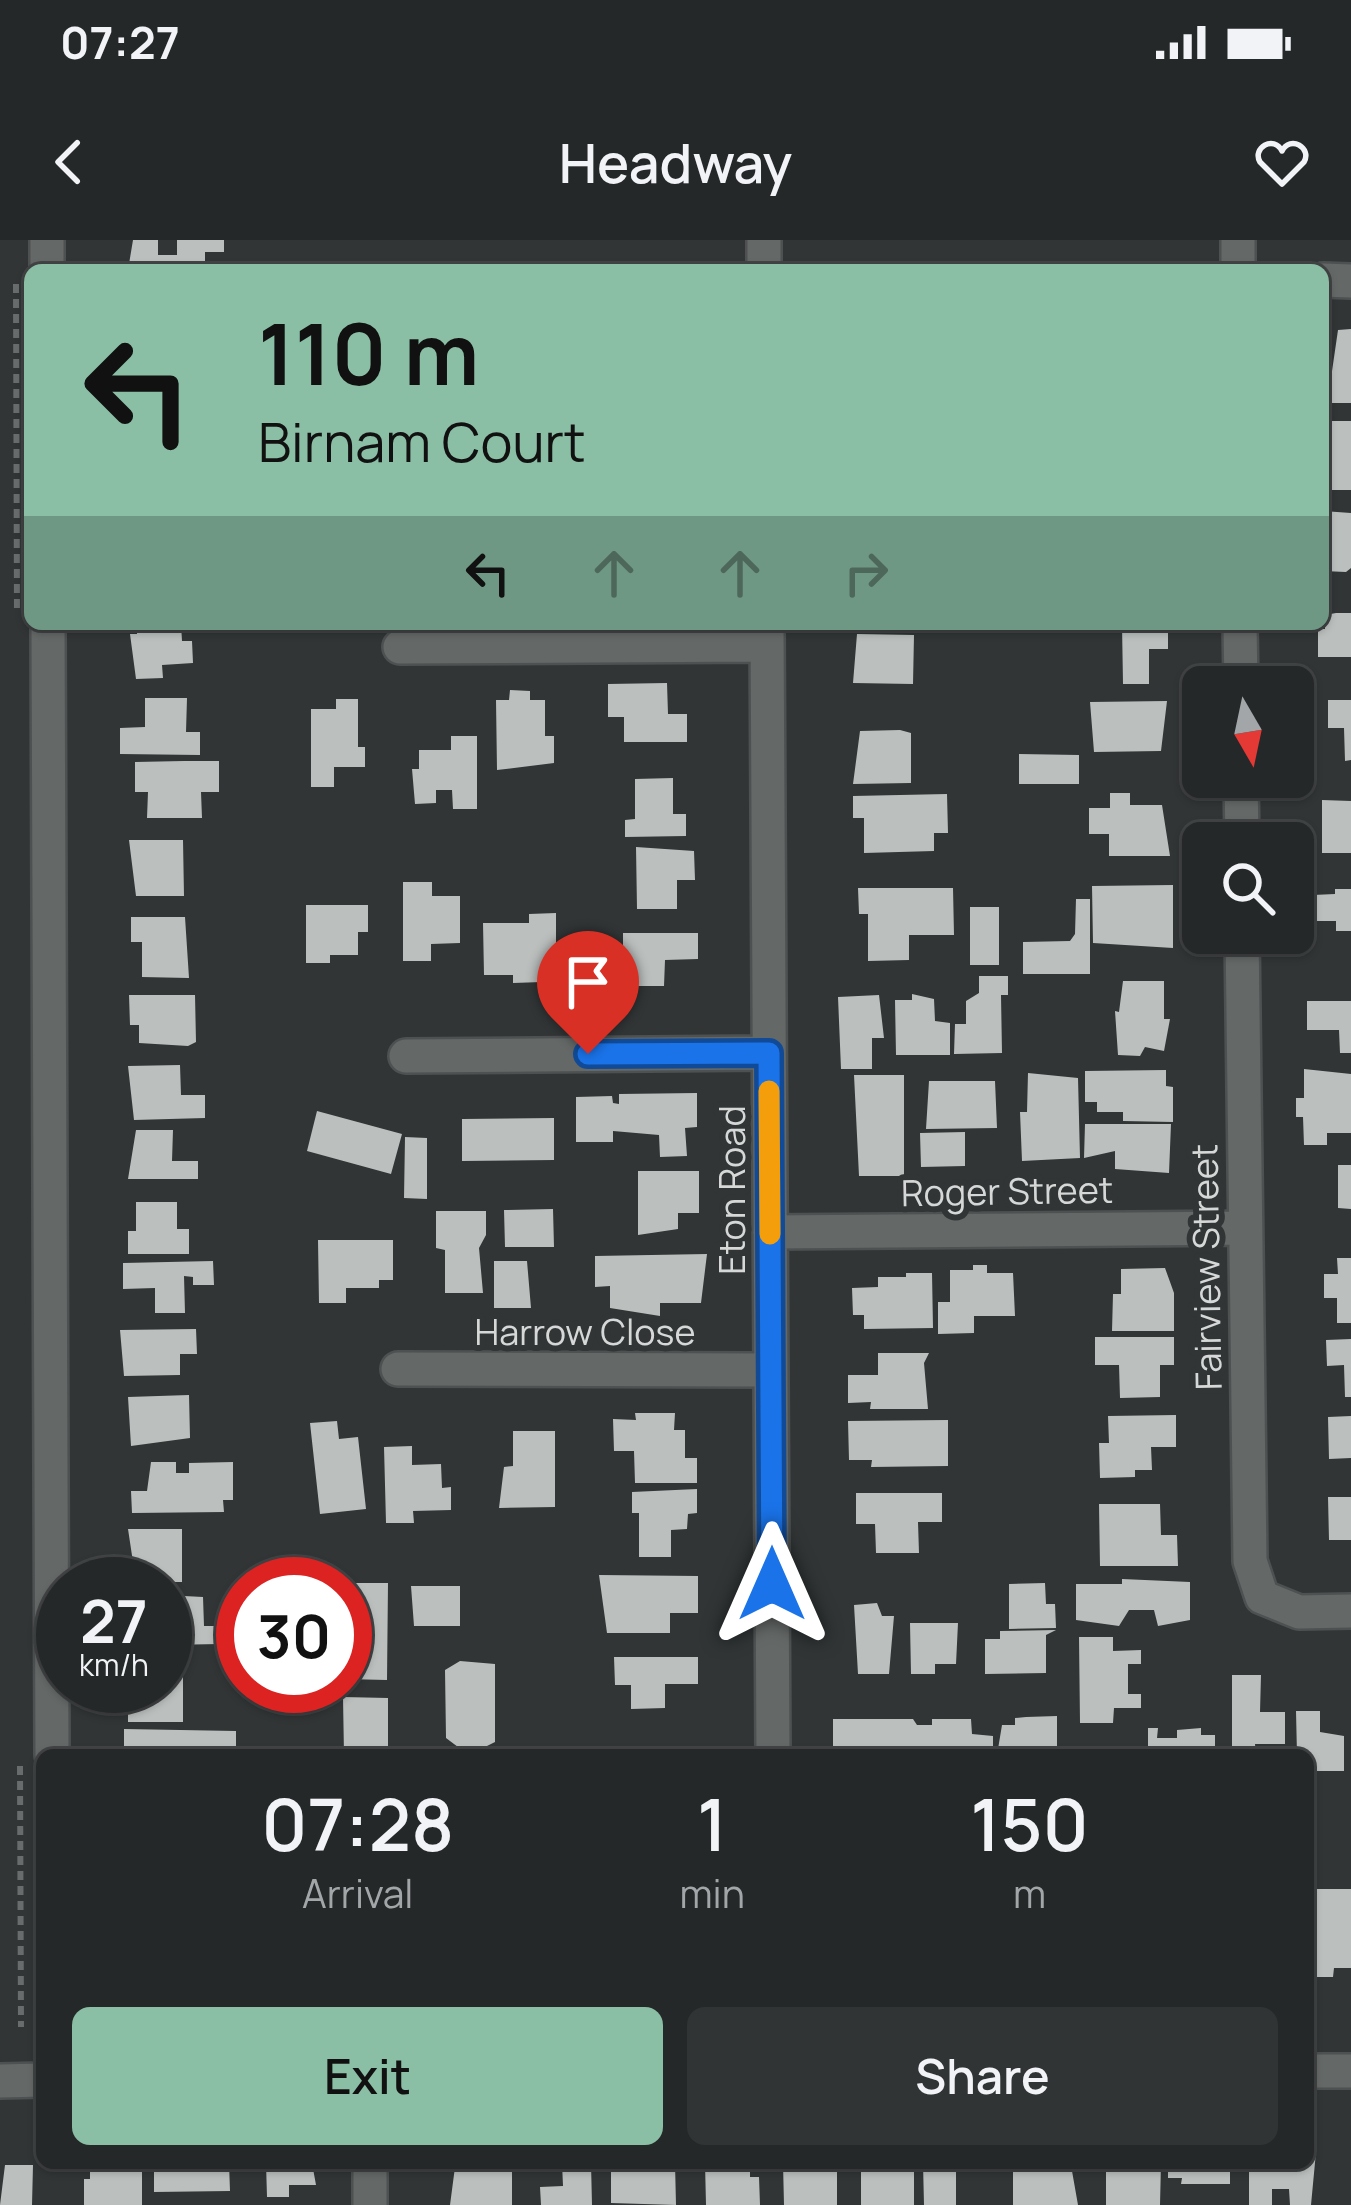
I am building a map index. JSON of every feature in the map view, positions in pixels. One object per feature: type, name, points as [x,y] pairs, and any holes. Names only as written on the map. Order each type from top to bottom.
[{"type":"street","points":[[48,630],[52,1749]]},
{"type":"street","points":[[1240,630],[1241,666]]},
{"type":"street","points":[[400,646],[767,635]]},
{"type":"street","name":"Eton Road","points":[[767,635],[773,1749]]},
{"type":"street","name":"Fairview Street","points":[[1242,954],[1250,1562],[1262,1597],[1299,1612],[1351,1611]]},
{"type":"street","points":[[406,1056],[769,1053]]},
{"type":"street","name":"Roger Street","points":[[770,1232],[1244,1228]]},
{"type":"street","name":"Harrow Close","points":[[398,1370],[772,1370]]},
{"type":"street","points":[[1314,2071],[1351,2071]]},
{"type":"street","points":[[0,2080],[36,2080]]},
{"type":"street","points":[[370,2169],[370,2205]]},
{"type":"building","points":[[133,240],[158,240],[158,255],[177,255],[177,240],[224,240],[224,252],[205,252],[205,264],[129,264]]},
{"type":"building","points":[[1351,329],[1351,403],[1329,403],[1338,330]]},
{"type":"building","points":[[1329,421],[1351,421],[1351,490],[1329,490]]},
{"type":"building","points":[[1329,511],[1351,513],[1351,568],[1329,571]]},
{"type":"building","points":[[1351,613],[1351,657],[1318,657],[1318,630],[1329,630],[1329,614]]},
{"type":"building","points":[[137,630],[181,630],[182,641],[192,641],[193,663],[162,665],[163,678],[136,679],[130,634]]},
{"type":"building","points":[[1122,630],[1168,630],[1168,649],[1149,649],[1149,684],[1123,684]]},
{"type":"building","points":[[857,634],[914,635],[913,684],[853,683]]},
{"type":"building","points":[[667,683],[668,714],[687,714],[687,742],[624,742],[624,717],[608,717],[608,684]]},
{"type":"building","points":[[510,690],[530,691],[530,700],[545,700],[545,736],[554,736],[554,763],[497,770],[496,700],[509,700]]},
{"type":"building","points":[[145,698],[187,698],[186,732],[200,732],[200,755],[120,754],[120,728],[145,727]]},
{"type":"building","points":[[336,699],[358,699],[358,747],[365,747],[365,767],[334,767],[334,787],[311,787],[311,709],[336,709]]},
{"type":"building","points":[[1328,700],[1351,700],[1351,760],[1345,761],[1344,728],[1328,728]]},
{"type":"building","points":[[1167,701],[1161,751],[1094,752],[1090,702]]},
{"type":"building","points":[[860,731],[911,733],[911,783],[853,784]]},
{"type":"building","points":[[451,736],[477,736],[477,809],[453,809],[452,790],[436,790],[436,803],[415,804],[412,769],[419,769],[419,750],[451,750]]},
{"type":"building","points":[[1019,754],[1079,755],[1079,784],[1019,784]]},
{"type":"building","points":[[219,761],[219,792],[201,792],[202,818],[147,818],[148,792],[135,792],[135,762]]},
{"type":"building","points":[[673,778],[673,814],[686,814],[686,836],[625,837],[625,820],[635,819],[635,779]]},
{"type":"building","points":[[1110,793],[1130,793],[1130,805],[1162,805],[1170,856],[1109,856],[1109,834],[1089,834],[1089,808],[1110,808]]},
{"type":"building","points":[[947,794],[948,833],[934,833],[934,851],[864,853],[864,818],[853,818],[853,796]]},
{"type":"building","points":[[1322,800],[1351,801],[1351,853],[1322,853]]},
{"type":"building","points":[[129,840],[183,840],[184,896],[136,896]]},
{"type":"building","points":[[636,847],[694,851],[695,880],[677,880],[677,909],[637,909]]},
{"type":"building","points":[[403,882],[432,882],[432,896],[460,896],[460,943],[431,944],[431,961],[403,961]]},
{"type":"building","points":[[1173,885],[1173,948],[1093,943],[1092,886]]},
{"type":"building","points":[[858,888],[953,888],[954,935],[909,935],[909,960],[868,961],[868,914],[859,914]]},
{"type":"building","points":[[1335,889],[1351,889],[1351,931],[1336,931],[1336,921],[1314,921],[1314,895],[1335,894]]},
{"type":"building","points":[[1076,899],[1090,899],[1090,974],[1023,974],[1023,942],[1070,941],[1075,934]]},
{"type":"building","points":[[306,905],[368,905],[368,932],[358,932],[358,955],[330,955],[330,963],[306,963]]},
{"type":"building","points":[[970,907],[999,907],[999,965],[970,965]]},
{"type":"building","points":[[556,913],[556,974],[542,974],[542,982],[513,983],[513,975],[484,975],[483,923],[529,923],[529,914]]},
{"type":"building","points":[[131,917],[185,917],[189,978],[142,977],[142,942],[131,942]]},
{"type":"building","points":[[623,933],[698,933],[698,959],[665,960],[664,986],[623,986]]},
{"type":"building","points":[[979,976],[1008,976],[1008,995],[1001,995],[1002,1053],[954,1054],[955,1024],[966,1024],[966,1001],[979,993]]},
{"type":"building","points":[[1123,981],[1164,981],[1164,1019],[1170,1019],[1164,1051],[1145,1047],[1140,1056],[1118,1055],[1115,1011],[1119,1012]]},
{"type":"building","points":[[912,994],[934,999],[935,1021],[950,1023],[950,1055],[896,1055],[895,1000],[912,1000]]},
{"type":"building","points":[[129,995],[195,995],[196,1042],[188,1046],[139,1043],[139,1025],[130,1025]]},
{"type":"building","points":[[879,995],[884,1038],[872,1038],[872,1069],[841,1069],[838,997]]},
{"type":"building","points":[[1307,1001],[1351,1001],[1351,1053],[1340,1053],[1339,1030],[1307,1030]]},
{"type":"building","points":[[180,1065],[181,1095],[205,1095],[205,1118],[134,1120],[128,1066]]},
{"type":"building","points":[[1304,1069],[1351,1074],[1351,1133],[1327,1133],[1327,1145],[1304,1145],[1303,1117],[1296,1117],[1296,1098],[1304,1098]]},
{"type":"building","points":[[1166,1070],[1166,1086],[1173,1087],[1173,1122],[1123,1121],[1123,1112],[1097,1112],[1097,1102],[1085,1102],[1085,1071]]},
{"type":"building","points":[[1028,1073],[1078,1078],[1080,1158],[1022,1161],[1020,1112],[1027,1112]]},
{"type":"building","points":[[854,1075],[904,1075],[904,1176],[859,1176]]},
{"type":"building","points":[[929,1081],[995,1081],[997,1128],[926,1129]]},
{"type":"building","points":[[697,1093],[697,1127],[685,1128],[687,1156],[660,1157],[659,1135],[613,1131],[613,1142],[576,1142],[576,1097],[612,1096],[613,1103],[619,1104],[619,1094]]},
{"type":"building","points":[[317,1111],[402,1134],[391,1174],[307,1151]]},
{"type":"building","points":[[554,1118],[554,1160],[462,1161],[462,1119]]},
{"type":"building","points":[[1085,1124],[1171,1124],[1169,1173],[1115,1169],[1115,1151],[1084,1158]]},
{"type":"building","points":[[136,1130],[173,1130],[172,1161],[198,1161],[198,1179],[128,1179]]},
{"type":"building","points":[[965,1132],[965,1166],[921,1167],[920,1133]]},
{"type":"building","points":[[405,1137],[427,1138],[427,1199],[404,1198]]},
{"type":"building","points":[[1338,1165],[1351,1165],[1351,1209],[1338,1208]]},
{"type":"building","points":[[638,1171],[699,1171],[699,1213],[678,1213],[678,1229],[638,1235]]},
{"type":"building","points":[[136,1202],[177,1202],[177,1229],[189,1229],[189,1254],[128,1254],[128,1231],[136,1231]]},
{"type":"building","points":[[553,1209],[554,1247],[505,1247],[504,1210]]},
{"type":"building","points":[[436,1211],[486,1211],[486,1235],[479,1248],[483,1293],[445,1293],[445,1250],[436,1248]]},
{"type":"building","points":[[318,1240],[393,1240],[393,1280],[379,1280],[379,1288],[346,1288],[346,1303],[319,1303]]},
{"type":"building","points":[[707,1254],[701,1303],[660,1303],[660,1316],[610,1308],[610,1286],[595,1287],[595,1256]]},
{"type":"building","points":[[1337,1258],[1351,1258],[1351,1323],[1337,1323],[1337,1298],[1324,1298],[1324,1274],[1338,1274]]},
{"type":"building","points":[[213,1261],[214,1285],[193,1285],[193,1277],[184,1276],[185,1313],[155,1313],[155,1288],[123,1289],[123,1263]]},
{"type":"building","points":[[494,1261],[527,1261],[531,1308],[494,1308]]},
{"type":"building","points":[[973,1265],[987,1265],[987,1273],[1013,1273],[1015,1316],[974,1316],[974,1333],[938,1334],[938,1302],[950,1302],[950,1270],[973,1270]]},
{"type":"building","points":[[1165,1268],[1174,1293],[1174,1331],[1112,1331],[1113,1294],[1121,1294],[1121,1269]]},
{"type":"building","points":[[906,1273],[932,1273],[933,1328],[864,1329],[864,1315],[853,1315],[852,1288],[878,1287],[878,1277],[906,1277]]},
{"type":"building","points":[[196,1329],[197,1354],[180,1354],[180,1375],[124,1376],[120,1330]]},
{"type":"building","points":[[1095,1337],[1174,1337],[1174,1365],[1160,1365],[1160,1397],[1120,1398],[1119,1365],[1095,1365]]},
{"type":"building","points":[[1351,1339],[1351,1397],[1345,1397],[1344,1365],[1327,1366],[1326,1340]]},
{"type":"building","points":[[878,1353],[929,1353],[924,1363],[928,1409],[870,1409],[871,1402],[848,1403],[848,1375],[878,1375]]},
{"type":"building","points":[[189,1395],[190,1438],[131,1446],[128,1397]]},
{"type":"building","points":[[635,1413],[675,1413],[674,1430],[685,1430],[685,1458],[697,1458],[697,1483],[635,1483],[634,1451],[614,1451],[613,1419],[636,1420]]},
{"type":"building","points":[[1176,1415],[1176,1447],[1151,1447],[1152,1470],[1135,1470],[1135,1477],[1100,1478],[1099,1443],[1109,1443],[1108,1416]]},
{"type":"building","points":[[1351,1416],[1351,1458],[1329,1459],[1328,1417]]},
{"type":"building","points":[[948,1420],[948,1466],[871,1467],[872,1460],[849,1460],[848,1421]]},
{"type":"building","points":[[337,1421],[339,1439],[358,1437],[366,1509],[320,1514],[310,1423]]},
{"type":"building","points":[[513,1431],[555,1431],[555,1507],[499,1508],[504,1467],[513,1466]]},
{"type":"building","points":[[412,1446],[412,1465],[441,1464],[442,1488],[451,1487],[451,1510],[413,1511],[414,1523],[386,1523],[384,1447]]},
{"type":"building","points":[[151,1462],[176,1462],[176,1473],[189,1473],[189,1463],[233,1462],[233,1500],[223,1500],[224,1512],[132,1513],[131,1491],[147,1491]]},
{"type":"building","points":[[697,1489],[697,1513],[688,1514],[687,1529],[671,1530],[671,1557],[639,1557],[639,1513],[632,1513],[632,1492]]},
{"type":"building","points":[[856,1493],[942,1493],[942,1522],[918,1522],[919,1553],[876,1553],[875,1524],[856,1524]]},
{"type":"building","points":[[1328,1497],[1351,1497],[1351,1540],[1329,1540]]},
{"type":"building","points":[[1099,1504],[1160,1504],[1161,1535],[1177,1535],[1178,1566],[1100,1566]]},
{"type":"building","points":[[128,1529],[182,1529],[182,1557],[132,1557]]},
{"type":"building","points":[[599,1575],[698,1576],[698,1613],[670,1613],[670,1633],[607,1633]]},
{"type":"building","points":[[1122,1579],[1190,1582],[1190,1620],[1158,1626],[1154,1610],[1129,1610],[1119,1626],[1076,1620],[1076,1584],[1122,1584]]},
{"type":"building","points":[[372,1583],[388,1583],[387,1680],[372,1680]]},
{"type":"building","points":[[1045,1583],[1046,1604],[1055,1604],[1056,1628],[1009,1629],[1009,1584]]},
{"type":"building","points":[[411,1586],[460,1586],[460,1626],[414,1626]]},
{"type":"building","points":[[192,1596],[203,1597],[204,1626],[216,1626],[216,1644],[192,1645]]},
{"type":"building","points":[[877,1603],[882,1616],[894,1616],[889,1674],[858,1674],[854,1605]]},
{"type":"building","points":[[910,1623],[958,1623],[956,1664],[935,1664],[935,1674],[911,1674]]},
{"type":"building","points":[[1056,1630],[1046,1635],[1046,1673],[985,1674],[985,1639],[1000,1639],[1000,1631]]},
{"type":"building","points":[[1079,1637],[1113,1637],[1113,1651],[1141,1650],[1141,1664],[1128,1664],[1128,1694],[1141,1694],[1141,1708],[1114,1708],[1113,1723],[1080,1723]]},
{"type":"building","points":[[614,1657],[698,1657],[698,1684],[665,1684],[665,1708],[631,1709],[631,1685],[615,1685]]},
{"type":"building","points":[[460,1661],[495,1664],[495,1742],[487,1746],[458,1747],[446,1738],[445,1670]]},
{"type":"building","points":[[1232,1675],[1261,1675],[1260,1712],[1285,1712],[1285,1744],[1232,1749]]},
{"type":"building","points":[[372,1698],[388,1698],[388,1749],[344,1749],[343,1713],[372,1713]]},
{"type":"building","points":[[1296,1711],[1320,1711],[1320,1732],[1344,1736],[1344,1771],[1314,1771],[1314,1749],[1297,1749]]},
{"type":"building","points":[[128,1713],[183,1713],[183,1722],[128,1722]]},
{"type":"building","points":[[1057,1716],[1057,1749],[998,1749],[1002,1725],[1015,1725],[1015,1718]]},
{"type":"building","points":[[833,1719],[913,1719],[917,1725],[932,1725],[932,1719],[971,1719],[972,1734],[993,1736],[993,1749],[833,1749]]},
{"type":"building","points":[[1148,1728],[1158,1728],[1157,1738],[1177,1738],[1177,1730],[1201,1728],[1201,1735],[1215,1735],[1215,1749],[1148,1749]]},
{"type":"building","points":[[124,1729],[236,1731],[236,1749],[124,1749]]},
{"type":"building","points":[[718,1746],[718,1749],[653,1749]]},
{"type":"building","points":[[1314,1889],[1351,1889],[1351,1968],[1334,1968],[1333,1977],[1314,1977]]},
{"type":"building","points":[[1316,2152],[1311,2205],[1290,2205],[1289,2189],[1272,2189],[1272,2205],[1249,2205],[1249,2169],[1314,2169]]},
{"type":"building","points":[[5,2165],[33,2165],[32,2205],[0,2205]]},
{"type":"building","points":[[90,2169],[142,2169],[142,2205],[84,2205],[84,2179],[90,2179]]},
{"type":"building","points":[[154,2169],[229,2169],[230,2191],[154,2192]]},
{"type":"building","points":[[266,2169],[313,2169],[316,2185],[289,2185],[289,2197],[267,2197]]},
{"type":"building","points":[[455,2169],[512,2169],[512,2205],[450,2205]]},
{"type":"building","points":[[562,2169],[591,2169],[592,2205],[541,2205],[540,2187],[563,2186]]},
{"type":"building","points":[[611,2169],[675,2169],[676,2205],[611,2203]]},
{"type":"building","points":[[705,2169],[750,2169],[750,2177],[759,2177],[760,2205],[706,2205]]},
{"type":"building","points":[[783,2169],[837,2169],[837,2205],[784,2205]]},
{"type":"building","points":[[914,2169],[914,2205],[861,2205],[861,2171]]},
{"type":"building","points":[[923,2169],[956,2169],[956,2205],[924,2205]]},
{"type":"building","points":[[1013,2169],[1072,2171],[1078,2205],[1013,2205]]},
{"type":"building","points":[[1106,2169],[1161,2169],[1160,2205],[1106,2205]]},
{"type":"building","points":[[1168,2169],[1230,2169],[1230,2184],[1181,2184],[1182,2178],[1168,2178]]},
{"type":"slow traffic","points":[[769,1091],[770,1234]]},
{"type":"route","points":[[588,1054],[769,1053],[772,1584]]}]
